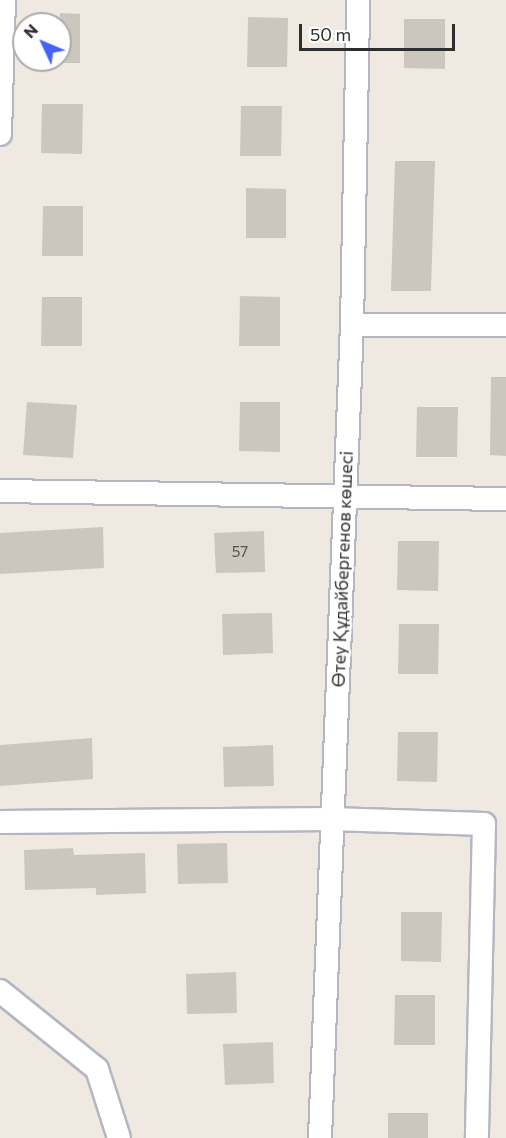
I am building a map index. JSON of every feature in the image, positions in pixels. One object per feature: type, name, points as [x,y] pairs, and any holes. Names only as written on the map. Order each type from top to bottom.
[{"type":"street","points":[[0,134],[4,0]]},
{"type":"street","name":"Өтеу Құдайбергенов көшесі","points":[[320,1138],[352,325],[358,0]]},
{"type":"street","points":[[352,325],[506,325]]},
{"type":"street","points":[[0,491],[345,494],[506,499]]},
{"type":"street","points":[[0,822],[332,819],[484,824],[477,1138]]},
{"type":"street","points":[[0,991],[97,1069],[119,1138]]},
{"type":"building","points":[[72,14],[80,14],[80,63],[72,63]]},
{"type":"building","points":[[248,17],[288,18],[287,67],[247,67]]},
{"type":"building","points":[[404,19],[445,19],[445,69],[404,68]]},
{"type":"building","points":[[42,104],[83,104],[82,154],[41,153]]},
{"type":"building","points":[[241,106],[282,106],[281,156],[240,156]]},
{"type":"building","points":[[395,161],[435,161],[431,291],[391,291]]},
{"type":"building","points":[[246,188],[286,189],[286,238],[246,238]]},
{"type":"building","points":[[43,206],[83,206],[83,256],[42,256]]},
{"type":"building","points":[[240,296],[280,297],[280,346],[239,346]]},
{"type":"building","points":[[42,297],[82,297],[82,346],[41,346]]},
{"type":"building","points":[[491,377],[506,377],[506,456],[490,455]]},
{"type":"building","points":[[27,402],[77,405],[73,458],[23,455]]},
{"type":"building","points":[[240,402],[280,402],[280,452],[239,451]]},
{"type":"building","points":[[417,407],[458,407],[457,457],[416,457]]},
{"type":"building","points":[[103,527],[104,568],[0,574],[0,533]]},
{"type":"building","points":[[264,531],[265,572],[216,573],[214,533]]},
{"type":"building","points":[[398,541],[439,541],[438,591],[397,590]]},
{"type":"building","points":[[272,613],[273,653],[223,655],[222,614]]},
{"type":"building","points":[[399,624],[439,624],[438,674],[398,674]]},
{"type":"building","points":[[398,732],[438,732],[437,782],[397,781]]},
{"type":"building","points":[[92,738],[93,779],[0,786],[0,745]]},
{"type":"building","points":[[273,745],[274,786],[224,787],[223,747]]},
{"type":"building","points":[[227,843],[228,883],[178,884],[177,844]]},
{"type":"building","points":[[73,848],[74,855],[145,853],[146,893],[96,895],[96,888],[25,890],[24,850]]},
{"type":"building","points":[[401,912],[442,912],[441,962],[401,961]]},
{"type":"building","points":[[236,972],[237,1013],[187,1014],[186,974]]},
{"type":"building","points":[[395,995],[435,995],[435,1045],[394,1045]]},
{"type":"building","points":[[273,1042],[274,1083],[225,1085],[223,1044]]},
{"type":"building","points":[[388,1113],[428,1113],[428,1138],[388,1138]]}]
